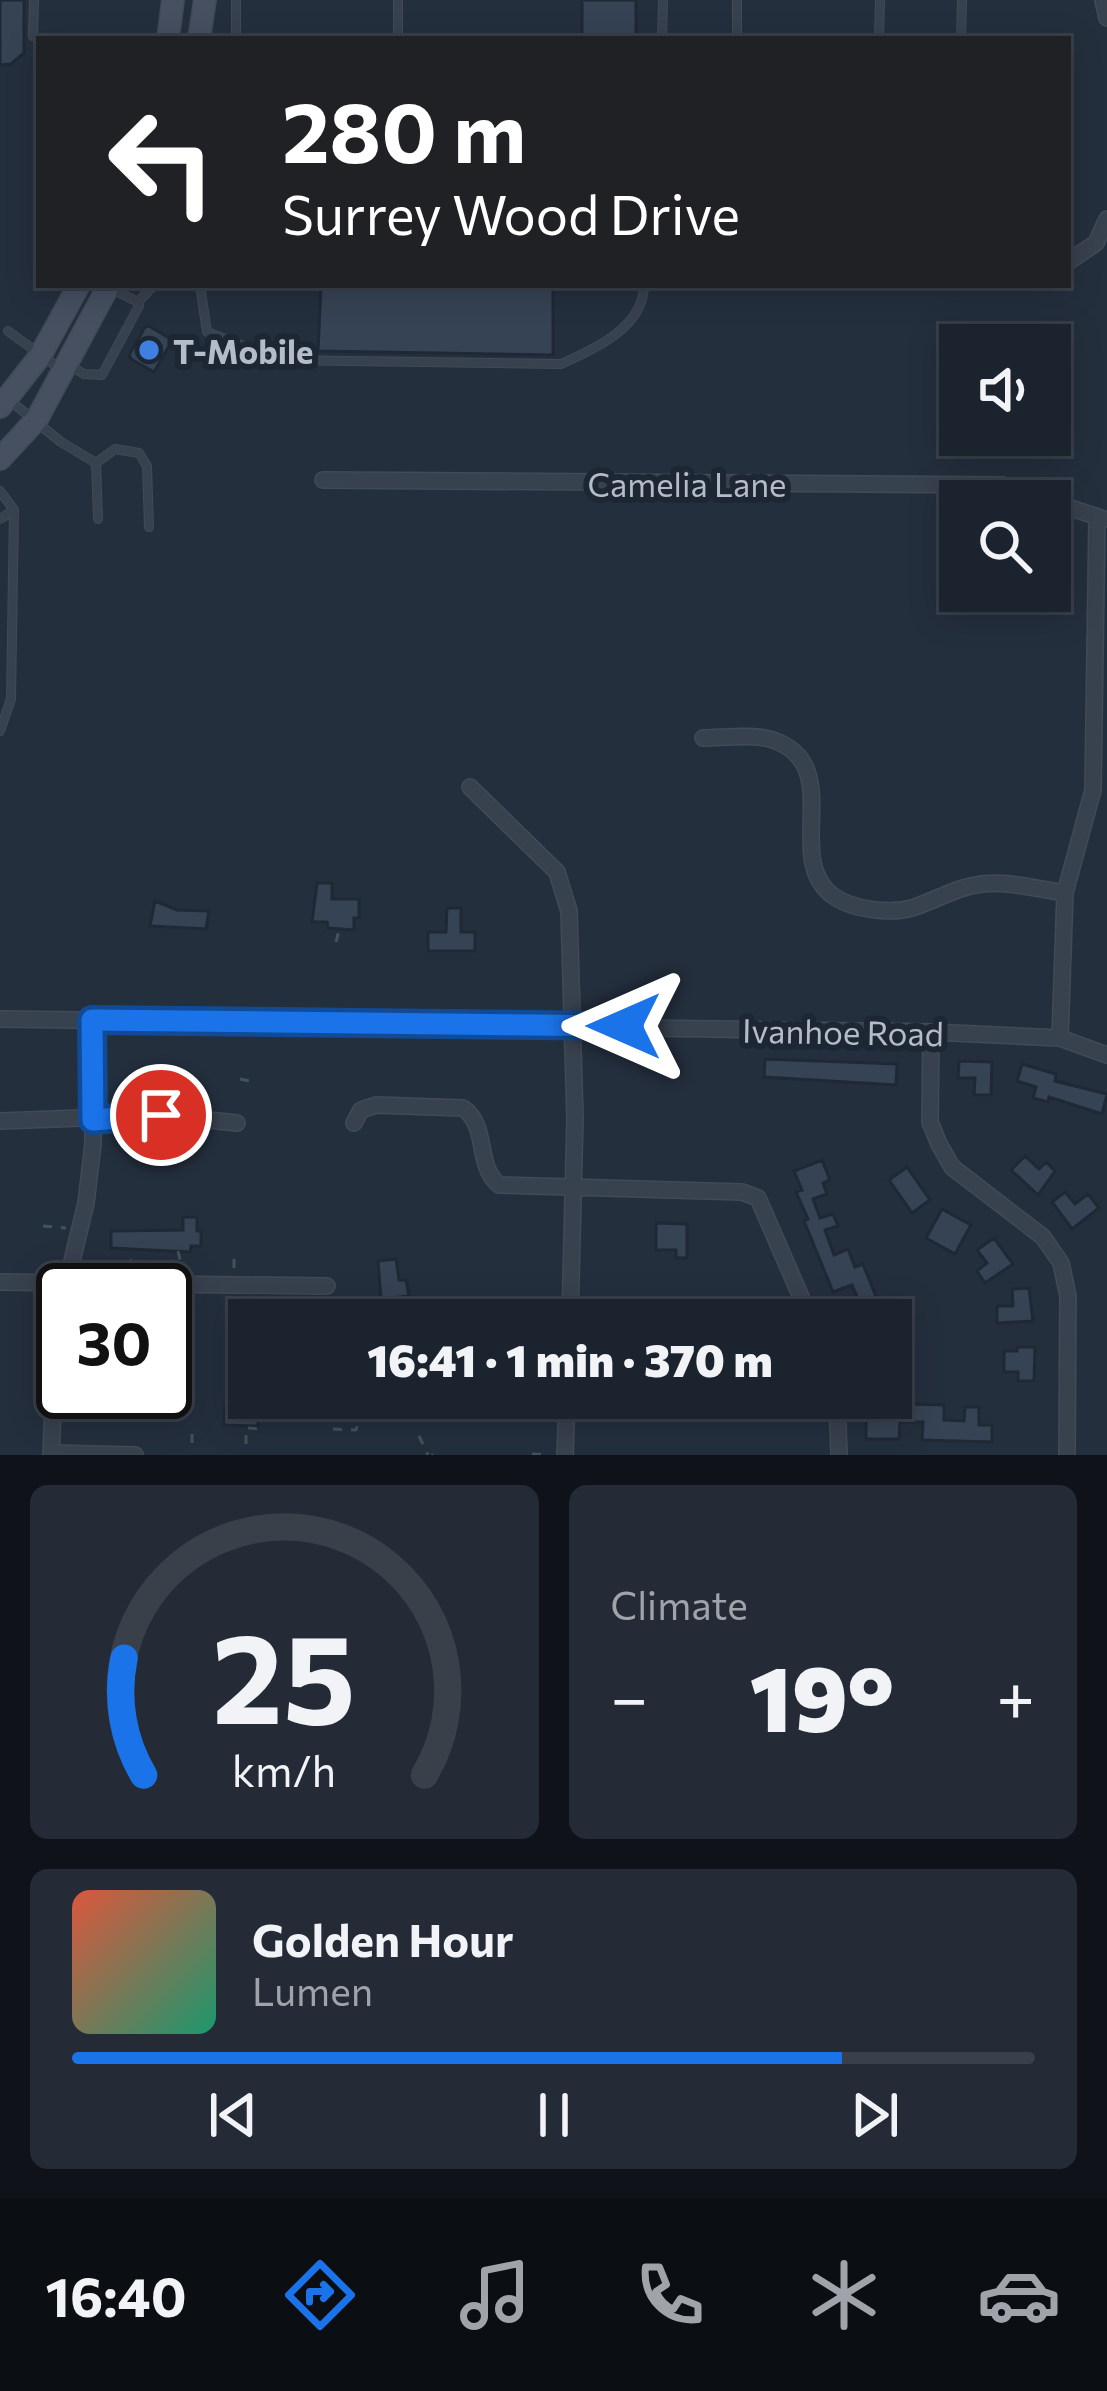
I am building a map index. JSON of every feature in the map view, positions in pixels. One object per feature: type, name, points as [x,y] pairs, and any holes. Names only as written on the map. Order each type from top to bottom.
[{"type":"main road","points":[[168,36],[173,0]]},
{"type":"main road","points":[[200,36],[206,0]]},
{"type":"main road","points":[[3,403],[40,356],[77,288]]},
{"type":"main road","points":[[0,459],[35,421],[107,288]]},
{"type":"street","points":[[1103,0],[1107,18]]},
{"type":"street","points":[[1071,260],[1096,242],[1107,219]]},
{"type":"street","name":"Camelia Lane","points":[[323,480],[939,485]]},
{"type":"street","name":"Camelia Lane","points":[[1071,508],[1102,518]]},
{"type":"street","points":[[1060,1038],[1065,892],[1093,790],[1102,518]]},
{"type":"street","points":[[703,738],[774,740],[798,754],[811,777],[813,866],[830,895],[858,908],[909,909],[960,887],[990,883],[1065,892]]},
{"type":"street","points":[[470,787],[557,872],[569,911],[574,1188],[571,1299]]},
{"type":"street","name":"Ivanhoe Road","points":[[0,1019],[932,1032],[1060,1038],[1107,1055]]},
{"type":"street","points":[[72,1263],[86,1203],[93,1120],[92,1020]]},
{"type":"street","points":[[932,1032],[930,1122],[939,1144],[952,1167],[1043,1237],[1061,1263],[1068,1296],[1067,1455]]},
{"type":"street","points":[[354,1123],[362,1110],[376,1106],[463,1108],[476,1120],[487,1172],[499,1185],[742,1192],[758,1198],[802,1299]]},
{"type":"street","points":[[0,1120],[161,1115],[237,1124]]},
{"type":"street","points":[[0,1282],[36,1286]]},
{"type":"street","points":[[192,1288],[326,1286]]},
{"type":"street","points":[[53,1419],[51,1454],[135,1455]]},
{"type":"street","points":[[565,1455],[566,1419]]},
{"type":"street","points":[[838,1419],[839,1455]]},
{"type":"lane","points":[[33,36],[34,0]]},
{"type":"lane","points":[[236,0],[236,36]]},
{"type":"lane","points":[[398,0],[398,36]]},
{"type":"lane","points":[[662,36],[663,0]]},
{"type":"lane","points":[[736,36],[737,0]]},
{"type":"lane","points":[[879,36],[880,0]]},
{"type":"lane","points":[[961,36],[962,0]]},
{"type":"lane","points":[[112,288],[138,302]]},
{"type":"lane","points":[[8,331],[40,356],[67,369],[102,375],[138,302],[151,288]]},
{"type":"lane","points":[[200,288],[207,332],[261,356],[561,364],[602,346],[634,316],[644,301],[644,288]]},
{"type":"lane","points":[[3,403],[96,463]]},
{"type":"lane","points":[[96,463],[115,449],[139,453],[147,466],[149,526]]},
{"type":"lane","points":[[96,463],[98,519]]},
{"type":"lane","points":[[0,491],[14,510],[11,699],[0,730]]},
{"type":"lane","points":[[0,520],[14,510]]},
{"type":"path","points":[[336,942],[340,926]]},
{"type":"path","points":[[240,1079],[256,1082]]},
{"type":"path","points":[[44,1226],[71,1229]]},
{"type":"path","points":[[178,1251],[180,1263]]},
{"type":"path","points":[[234,1252],[234,1276]]},
{"type":"path","points":[[131,1263],[133,1253]]},
{"type":"path","points":[[192,1426],[192,1443]]},
{"type":"path","points":[[332,1429],[356,1430],[357,1426]]},
{"type":"path","points":[[246,1444],[246,1427],[262,1429]]},
{"type":"path","points":[[418,1436],[431,1455]]},
{"type":"path","points":[[532,1454],[550,1455]]},
{"type":"building","points":[[0,0],[24,0],[24,53],[11,64],[0,65]]},
{"type":"building","points":[[582,0],[636,0],[636,36],[582,36]]},
{"type":"building","points":[[321,288],[553,288],[553,355],[318,351]]},
{"type":"building","name":"T-Mobile","points":[[149,326],[169,338],[154,372],[129,355]]},
{"type":"building","points":[[317,883],[332,883],[332,899],[359,899],[354,930],[312,922]]},
{"type":"building","points":[[155,901],[177,910],[209,911],[206,929],[150,926]]},
{"type":"building","points":[[447,908],[461,908],[461,932],[475,932],[475,951],[428,951],[428,932],[446,932]]},
{"type":"building","points":[[765,1059],[897,1064],[896,1085],[764,1077]]},
{"type":"building","points":[[959,1061],[992,1062],[991,1095],[974,1095],[975,1078],[958,1078]]},
{"type":"building","points":[[1022,1064],[1056,1074],[1055,1081],[1107,1094],[1102,1114],[1049,1097],[1048,1102],[1033,1098],[1036,1087],[1017,1081]]},
{"type":"building","points":[[1025,1156],[1039,1169],[1046,1162],[1055,1171],[1038,1195],[1011,1170]]},
{"type":"building","points":[[822,1160],[830,1180],[823,1183],[827,1194],[813,1199],[820,1218],[833,1214],[838,1226],[825,1230],[834,1255],[848,1249],[855,1267],[863,1264],[877,1299],[858,1299],[852,1285],[833,1292],[804,1221],[808,1219],[796,1192],[802,1190],[794,1171]]},
{"type":"building","points":[[907,1167],[930,1200],[912,1213],[889,1180]]},
{"type":"building","points":[[1065,1192],[1075,1204],[1088,1194],[1099,1208],[1072,1229],[1052,1202]]},
{"type":"building","points":[[942,1209],[971,1225],[955,1254],[926,1238]]},
{"type":"building","points":[[183,1217],[197,1217],[197,1231],[201,1231],[201,1246],[191,1246],[190,1252],[111,1248],[111,1231],[183,1230]]},
{"type":"building","points":[[656,1223],[687,1224],[687,1258],[676,1258],[676,1250],[656,1250]]},
{"type":"building","points":[[994,1238],[1013,1264],[985,1283],[977,1271],[987,1263],[977,1250]]},
{"type":"building","points":[[396,1259],[399,1280],[406,1280],[409,1296],[381,1299],[378,1261]]},
{"type":"building","points":[[1029,1288],[1033,1321],[997,1323],[997,1306],[1013,1306],[1012,1289]]},
{"type":"building","points":[[1017,1347],[1035,1347],[1034,1381],[1018,1381],[1018,1372],[1004,1372],[1004,1351],[1017,1351]]},
{"type":"building","points":[[912,1404],[944,1405],[944,1420],[964,1421],[965,1407],[979,1407],[979,1425],[992,1425],[992,1442],[922,1440],[923,1422],[900,1422],[899,1439],[866,1439],[866,1419],[912,1419]]},
{"type":"building","points":[[225,1405],[228,1419],[258,1419],[258,1426],[224,1425]]},
{"type":"place","name":"T-Mobile","points":[[149,350]]},
{"type":"route","points":[[161,1115],[93,1120],[92,1020],[624,1026]]}]
